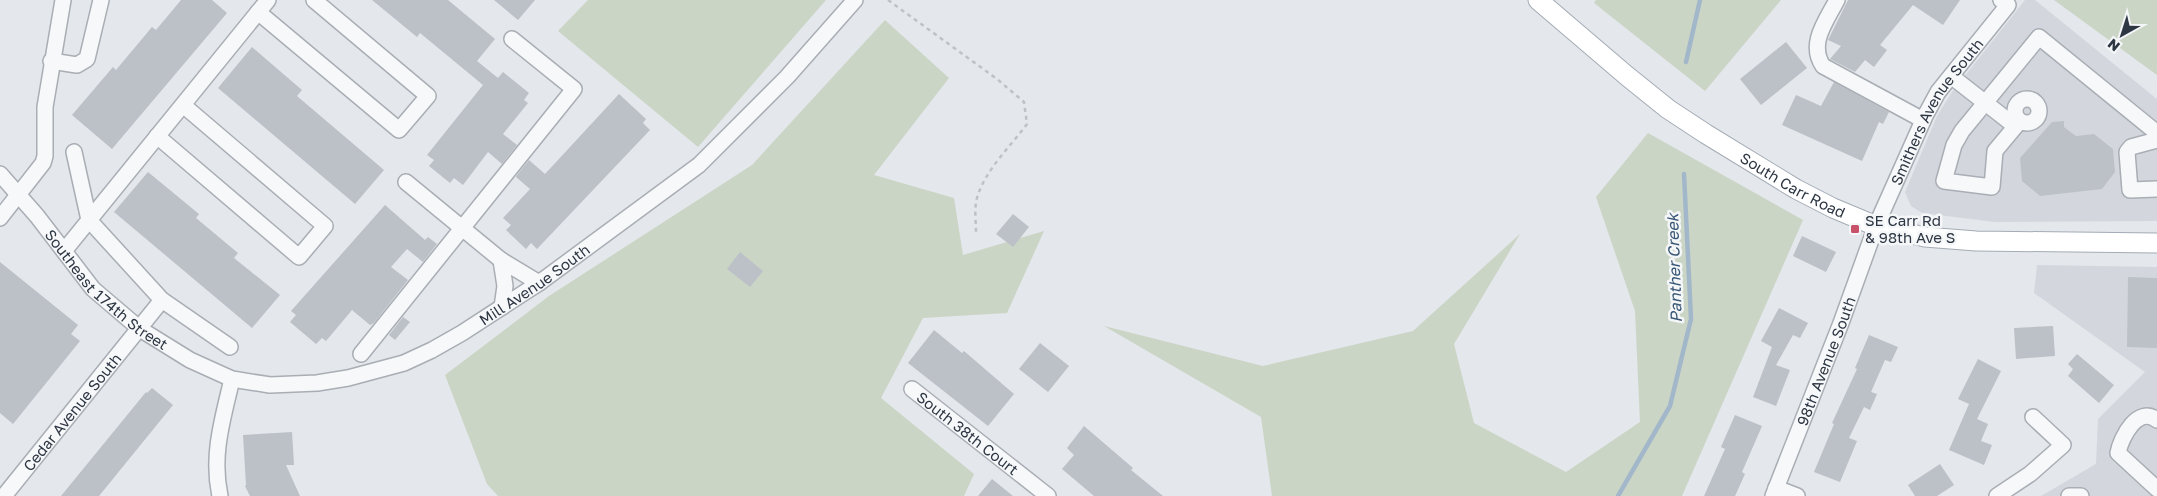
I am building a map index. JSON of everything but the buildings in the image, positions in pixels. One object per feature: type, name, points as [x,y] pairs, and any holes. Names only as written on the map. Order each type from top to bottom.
[{"type":"main road","name":"South Carr Road","points":[[1538,0],[1627,76],[1706,134],[1796,189],[1833,208],[1876,226],[1926,237],[1976,241],[2157,243]]},
{"type":"street","points":[[0,218],[40,168],[44,156],[45,107],[51,61],[63,0]]},
{"type":"street","points":[[51,61],[77,65],[87,59],[101,0]]},
{"type":"street","points":[[64,251],[268,0]]},
{"type":"street","points":[[258,12],[399,130],[428,96],[314,0]]},
{"type":"street","name":"Mill Avenue South","points":[[232,379],[270,385],[317,383],[381,370],[404,363],[432,350],[539,283],[699,164],[787,77],[855,0]]},
{"type":"street","points":[[1837,0],[1816,47],[1818,59],[1823,66],[1923,120]]},
{"type":"street","name":"Smithers Avenue South","points":[[1876,226],[1923,120],[1938,92],[2004,3]]},
{"type":"street","points":[[1951,76],[1985,103],[2017,123],[1995,151],[1992,187],[1944,181],[1954,145],[1962,131],[1985,103],[2039,37],[2157,133]]},
{"type":"street","points":[[361,354],[574,89],[512,39]]},
{"type":"street","points":[[157,136],[299,257],[325,226],[183,105]]},
{"type":"street","points":[[2157,140],[2131,147],[2127,152],[2130,190],[2157,189]]},
{"type":"street","points":[[74,152],[89,220],[162,300],[230,348]]},
{"type":"street","name":"Southeast 174th Street","points":[[0,174],[19,195],[93,289],[140,329],[190,360],[232,379]]},
{"type":"street","points":[[406,182],[501,260],[539,283]]},
{"type":"street","name":"98th Avenue South","points":[[1775,492],[1841,323],[1876,226]]},
{"type":"street","points":[[501,260],[505,286],[502,307]]},
{"type":"street","name":"Cedar Avenue South","points":[[4,496],[162,300]]},
{"type":"street","points":[[220,496],[216,463],[217,444],[232,379]]},
{"type":"street","name":"South 38th Court","points":[[912,388],[1048,496]]},
{"type":"street","points":[[2157,420],[2151,416],[2138,418],[2120,440],[2118,453],[2157,489]]},
{"type":"street","points":[[1996,496],[2030,474],[2063,445],[2033,417]]},
{"type":"street","points":[[1775,492],[1797,496]]},
{"type":"street","points":[[2069,496],[2081,496]]},
{"type":"path","points":[[888,0],[996,79],[1024,102],[1027,124],[983,182],[977,199],[976,233]]},
{"type":"shaded area","points":[[2025,0],[2035,0],[2157,99],[2157,221],[1995,222],[1922,213],[1911,206],[1905,192],[1937,116],[1952,92]]},
{"type":"shaded area","points":[[2037,265],[2157,267],[2157,496],[2041,496],[2096,464],[2098,419],[2145,372],[2034,293]]},
{"type":"green space","points":[[588,0],[826,0],[698,147],[558,31]]},
{"type":"green space","points":[[1596,0],[1781,0],[1705,91],[1594,3]]},
{"type":"green space","points":[[2054,0],[2157,0],[2157,75]]},
{"type":"green space","points":[[885,20],[949,78],[874,175],[954,198],[963,255],[1044,231],[1007,313],[923,318],[881,398],[974,474],[964,496],[498,496],[487,484],[445,375],[549,296],[752,165]]},
{"type":"green space","points":[[1648,133],[1803,220],[1682,496],[1272,496],[1261,417],[1104,326],[1263,366],[1413,331],[1520,234],[1454,344],[1474,423],[1566,472],[1640,422],[1635,311],[1596,197]]},
{"type":"waterway","name":"Panther Creek","points":[[1686,62],[1700,0]]},
{"type":"waterway","name":"Panther Creek","points":[[1618,496],[1670,406],[1691,319],[1684,174]]},
{"type":"place","name":"SE Carr Rd & 98th Ave S","points":[[1855,229]]}]
